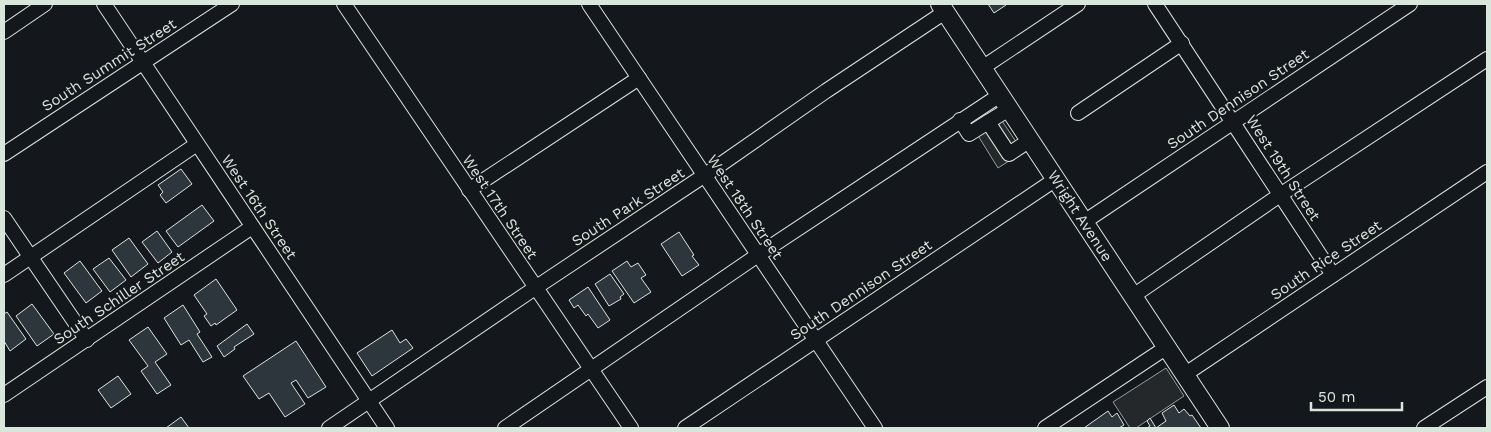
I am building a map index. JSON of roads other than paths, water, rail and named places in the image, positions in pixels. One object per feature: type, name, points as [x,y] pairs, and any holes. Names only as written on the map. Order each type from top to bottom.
[{"type":"main road","name":"Wright Avenue","points":[[942,8],[1220,428]]},
{"type":"street","points":[[4,32],[45,4]]},
{"type":"street","name":"West 16th Street","points":[[104,4],[387,428]]},
{"type":"street","name":"South Summit Street","points":[[4,154],[232,4]]},
{"type":"street","name":"West 17th Street","points":[[344,4],[631,428]]},
{"type":"street","name":"West 18th Street","points":[[589,4],[874,428]]},
{"type":"street","points":[[982,68],[1078,4]]},
{"type":"street","name":"West 19th Street","points":[[1155,4],[1333,275]]},
{"type":"street","name":"South Dennison Street","points":[[1084,222],[1410,4]]},
{"type":"street","name":"South Park Street","points":[[329,428],[704,176],[942,8]]},
{"type":"street","points":[[1078,113],[1182,43]]},
{"type":"street","points":[[1133,296],[1280,195],[1487,59]]},
{"type":"street","points":[[469,190],[639,78]]},
{"type":"street","points":[[960,120],[969,134],[988,122],[1004,102]]},
{"type":"street","points":[[504,428],[960,120],[1004,102]]},
{"type":"street","points":[[988,122],[1009,154],[1030,140]]},
{"type":"street","points":[[4,275],[198,144]]},
{"type":"street","name":"South Rice Street","points":[[1184,375],[1487,172]]},
{"type":"street","name":"South Dennison Street","points":[[685,428],[1056,179]]},
{"type":"street","points":[[4,218],[86,340]]},
{"type":"street","name":"South Schiller Street","points":[[4,395],[252,227]]},
{"type":"street","points":[[1045,428],[1167,347]]},
{"type":"street","points":[[1424,428],[1487,387]]}]
